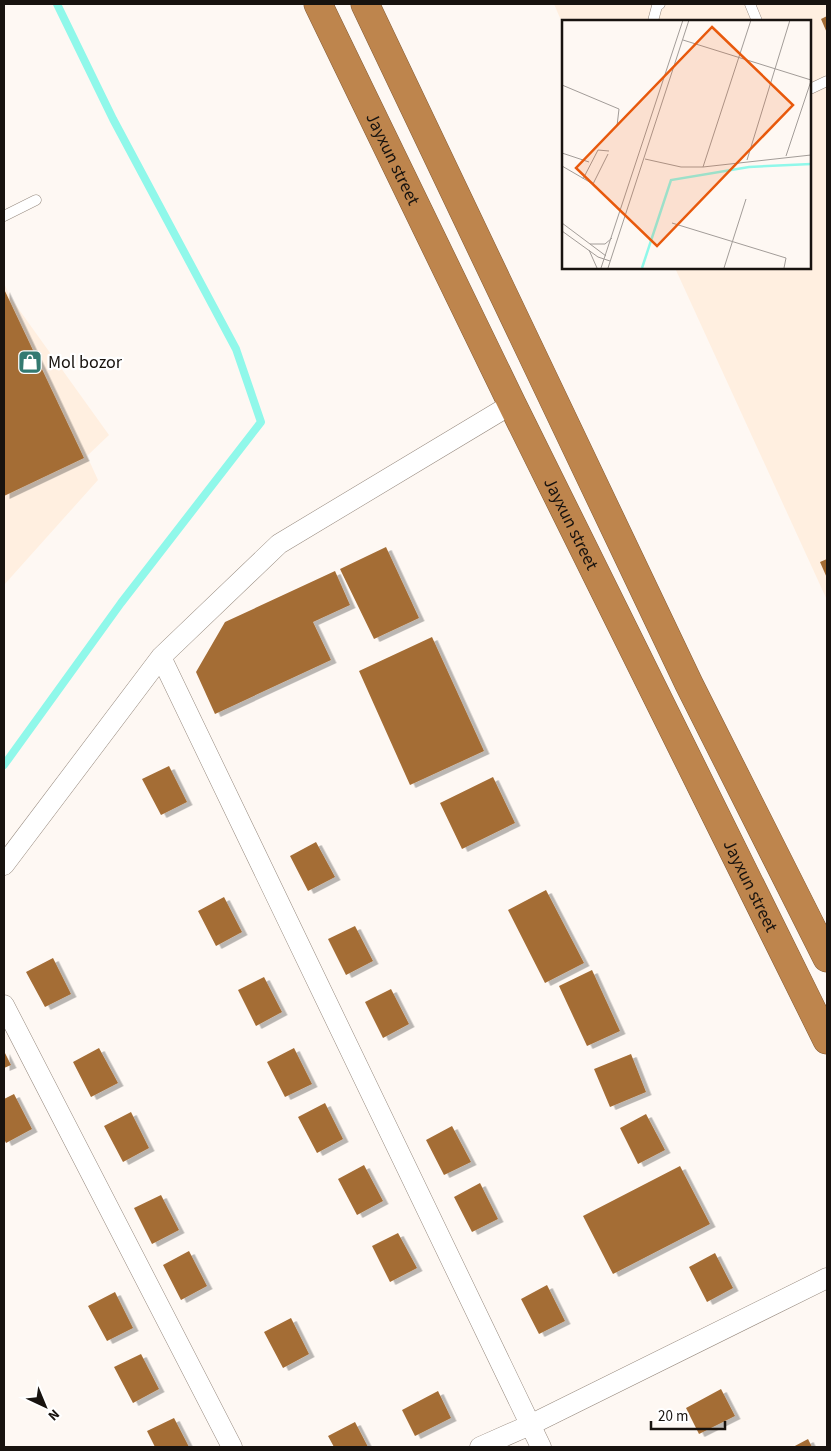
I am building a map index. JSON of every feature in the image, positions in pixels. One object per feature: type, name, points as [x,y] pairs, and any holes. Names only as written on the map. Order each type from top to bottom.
[{"type":"highway","name":"Jayxun street","points":[[318,4],[512,404],[827,1040]]},
{"type":"highway","name":"Jayxun street","points":[[365,4],[685,675],[827,958]]},
{"type":"street","points":[[4,866],[161,656],[279,544],[512,404]]},
{"type":"street","points":[[161,656],[541,1447]]},
{"type":"street","points":[[4,1005],[232,1447]]},
{"type":"street","points":[[480,1447],[530,1425],[827,1278]]},
{"type":"lane","points":[[653,20],[657,6],[660,4]]},
{"type":"lane","points":[[750,4],[757,20]]},
{"type":"lane","points":[[811,89],[827,81]]},
{"type":"lane","points":[[4,216],[36,200]]},
{"type":"shaded area","points":[[554,4],[827,4],[827,600],[675,269],[811,269],[811,20],[562,20],[562,23]]},
{"type":"shaded area","name":"Mol bozor","points":[[4,283],[10,297],[109,435],[87,456],[98,480],[4,585]]},
{"type":"building","points":[[827,16],[827,33],[821,19]]},
{"type":"building","name":"Mol bozor","points":[[4,289],[84,458],[4,496]]},
{"type":"building","points":[[386,547],[419,618],[374,639],[340,569]]},
{"type":"building","points":[[827,559],[827,578],[820,562]]},
{"type":"building","points":[[335,571],[350,605],[313,622],[331,660],[215,714],[196,672],[225,622]]},
{"type":"building","points":[[432,637],[484,751],[410,785],[359,671]]},
{"type":"building","points":[[169,766],[187,802],[161,815],[142,779]]},
{"type":"building","points":[[493,777],[515,823],[462,849],[440,803]]},
{"type":"building","points":[[316,842],[335,877],[308,891],[290,856]]},
{"type":"building","points":[[546,890],[584,963],[545,983],[508,910]]},
{"type":"building","points":[[224,897],[242,932],[216,946],[198,911]]},
{"type":"building","points":[[355,926],[373,961],[346,975],[328,939]]},
{"type":"building","points":[[53,958],[71,994],[45,1007],[26,972]]},
{"type":"building","points":[[592,970],[620,1031],[587,1046],[559,986]]},
{"type":"building","points":[[264,977],[282,1012],[256,1026],[238,990]]},
{"type":"building","points":[[391,989],[409,1024],[383,1038],[365,1002]]},
{"type":"building","points":[[99,1048],[118,1083],[91,1097],[73,1062]]},
{"type":"building","points":[[294,1048],[312,1084],[285,1097],[267,1062]]},
{"type":"building","points":[[4,1051],[11,1065],[4,1068]]},
{"type":"building","points":[[631,1054],[646,1092],[610,1107],[594,1069]]},
{"type":"building","points":[[14,1094],[32,1129],[6,1143],[4,1139],[4,1099]]},
{"type":"building","points":[[325,1103],[343,1139],[317,1153],[298,1117]]},
{"type":"building","points":[[131,1112],[149,1148],[123,1162],[104,1126]]},
{"type":"building","points":[[646,1114],[665,1150],[638,1164],[620,1128]]},
{"type":"building","points":[[452,1126],[471,1162],[444,1175],[426,1140]]},
{"type":"building","points":[[364,1165],[383,1201],[357,1215],[338,1179]]},
{"type":"building","points":[[680,1166],[710,1224],[613,1274],[583,1216]]},
{"type":"building","points":[[480,1183],[498,1219],[472,1232],[454,1197]]},
{"type":"building","points":[[161,1195],[179,1230],[152,1244],[134,1208]]},
{"type":"building","points":[[398,1233],[417,1268],[390,1282],[372,1246]]},
{"type":"building","points":[[189,1251],[207,1286],[181,1300],[163,1265]]},
{"type":"building","points":[[715,1253],[733,1288],[707,1302],[689,1267]]},
{"type":"building","points":[[547,1285],[565,1321],[539,1334],[521,1299]]},
{"type":"building","points":[[115,1292],[133,1328],[107,1341],[88,1306]]},
{"type":"building","points":[[291,1318],[309,1354],[283,1368],[264,1332]]},
{"type":"building","points":[[141,1354],[159,1389],[133,1403],[114,1367]]},
{"type":"building","points":[[721,1389],[735,1416],[699,1434],[686,1408]]},
{"type":"building","points":[[438,1391],[451,1418],[415,1436],[402,1410]]},
{"type":"building","points":[[174,1418],[189,1447],[155,1447],[147,1431]]},
{"type":"building","points":[[355,1422],[368,1447],[334,1447],[328,1436]]},
{"type":"building","points":[[808,1439],[812,1447],[793,1447]]},
{"type":"waterway","points":[[4,765],[121,603],[261,422],[236,349],[113,119],[57,4]]},
{"type":"place","name":"Mol bozor","points":[[30,362]]}]
